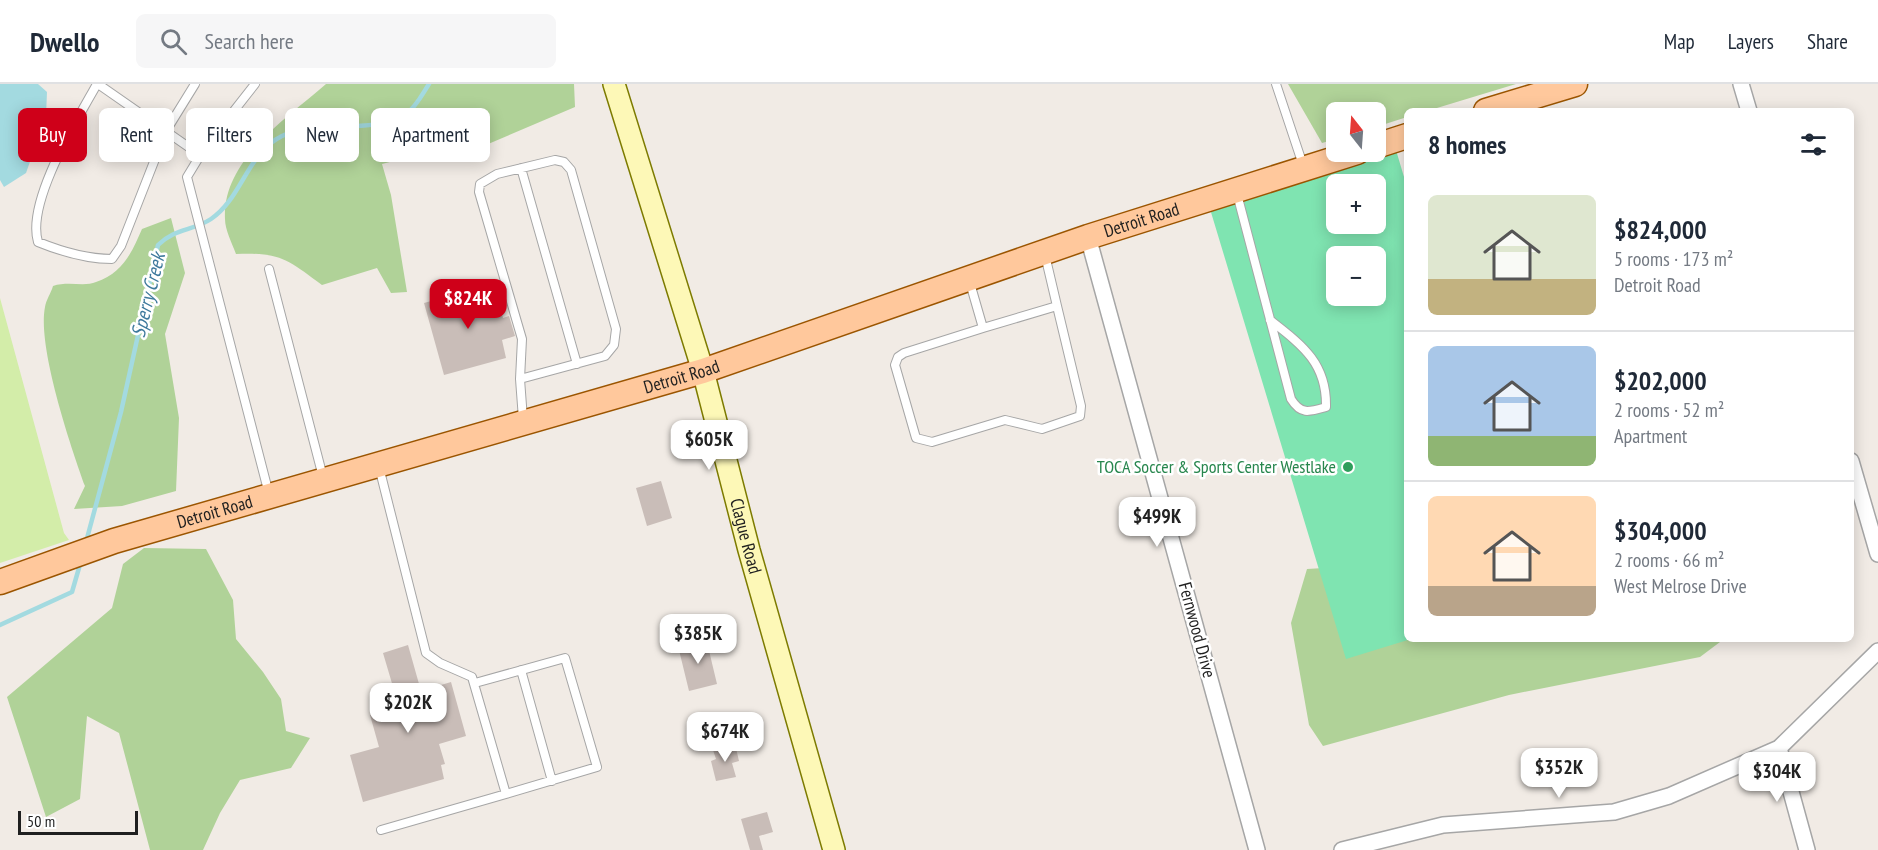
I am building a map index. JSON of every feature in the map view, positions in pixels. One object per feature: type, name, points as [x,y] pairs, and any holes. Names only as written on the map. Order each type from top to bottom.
[{"type":"main road","name":"Clague Road","points":[[614,84],[703,371],[749,550],[834,850]]},
{"type":"main road","points":[[1500,108],[1575,84]]},
{"type":"main road","points":[[1386,143],[1404,137]]},
{"type":"main road","name":"Detroit Road","points":[[0,582],[114,541],[703,371],[1088,237],[1326,161]]},
{"type":"street","points":[[1742,84],[1748,108]]},
{"type":"street","name":"Fernwood Drive","points":[[1088,237],[1257,850]]},
{"type":"street","points":[[1854,471],[1878,554]]},
{"type":"street","points":[[1342,850],[1393,844],[1443,825],[1614,812],[1669,796],[1779,748],[1878,651]]},
{"type":"street","points":[[1779,748],[1807,850]]},
{"type":"lane","points":[[132,108],[97,84],[52,165],[34,230],[38,242],[100,259],[112,259],[121,246],[154,162]]},
{"type":"lane","points":[[174,118],[195,84]]},
{"type":"lane","points":[[236,108],[255,84]]},
{"type":"lane","points":[[1275,84],[1304,168]]},
{"type":"lane","points":[[520,379],[605,356],[614,345],[616,329],[571,170],[564,162],[555,160],[483,180],[479,192],[522,339],[520,379],[523,424]]},
{"type":"lane","points":[[196,162],[187,177],[270,497]]},
{"type":"lane","points":[[521,168],[577,364]]},
{"type":"lane","points":[[1236,190],[1270,320],[1291,399],[1298,410],[1307,413],[1326,407],[1326,387],[1308,351],[1270,320]]},
{"type":"lane","points":[[1044,252],[1057,306],[1081,406],[1080,416],[1042,429],[1005,420],[932,442],[916,438],[896,365],[898,357],[903,353],[1057,306]]},
{"type":"lane","points":[[269,269],[324,481]]},
{"type":"lane","points":[[968,278],[983,328]]},
{"type":"lane","points":[[379,465],[426,653],[440,663],[466,673],[475,683],[506,794]]},
{"type":"lane","points":[[381,830],[597,768],[565,658],[475,683]]},
{"type":"lane","points":[[521,670],[552,780]]},
{"type":"green space","points":[[326,84],[574,84],[575,107],[490,143],[490,108],[371,108],[371,162],[390,162],[382,164],[391,195],[407,292],[391,293],[377,268],[322,285],[283,259],[264,254],[236,254],[225,223],[227,198],[234,178],[244,162],[273,162],[273,130],[285,119],[285,162],[359,162],[359,108],[298,108]]},
{"type":"green space","points":[[1288,84],[1516,84],[1437,108],[1404,108],[1404,118],[1386,124],[1386,102],[1326,102],[1326,142],[1322,143]]},
{"type":"green space","name":"TOCA Soccer & Sports Center Westlake","points":[[1393,140],[1404,177],[1404,641],[1346,659],[1207,199],[1326,161],[1386,162],[1386,142]]},
{"type":"green space","points":[[171,218],[185,273],[165,334],[179,418],[176,491],[122,506],[74,509],[85,486],[50,371],[44,325],[46,302],[53,286],[92,283],[113,273],[130,254],[142,229]]},
{"type":"green space","points":[[0,298],[64,533],[69,540],[0,563]]},
{"type":"green space","points":[[144,548],[206,549],[233,600],[236,639],[263,672],[281,699],[286,731],[310,738],[291,768],[240,780],[220,813],[203,850],[150,850],[119,733],[87,716],[80,799],[46,817],[7,697],[112,608],[123,564]]},
{"type":"green space","points":[[1404,563],[1404,642],[1720,642],[1700,657],[1509,695],[1323,746],[1309,725],[1291,623],[1307,569]]},
{"type":"water","points":[[0,84],[38,84],[47,92],[46,108],[18,108],[18,162],[30,162],[26,173],[4,187],[0,180]]},
{"type":"building","points":[[471,290],[472,296],[495,290],[503,318],[509,316],[515,336],[502,340],[506,358],[444,375],[424,303]]},
{"type":"building","points":[[661,481],[672,518],[647,526],[636,488]]},
{"type":"building","points":[[706,638],[717,684],[689,691],[679,650],[687,648],[686,643]]},
{"type":"building","points":[[408,645],[421,691],[451,682],[466,736],[439,744],[445,764],[441,765],[444,779],[363,802],[350,755],[379,747],[370,715],[399,707],[383,653]]},
{"type":"building","points":[[735,744],[739,761],[732,763],[736,777],[716,781],[711,761],[716,759],[713,750]]},
{"type":"building","points":[[767,812],[773,832],[759,836],[763,850],[750,850],[741,819]]},
{"type":"waterway","name":"Sperry Creek","points":[[86,542],[121,412],[158,245],[177,232],[204,223],[222,210],[260,153],[282,136],[313,128],[361,126],[393,120],[407,113],[429,84]]},
{"type":"waterway","name":"Sperry Creek","points":[[0,625],[72,592],[81,561]]},
{"type":"place","name":"TOCA Soccer & Sports Center Westlake","points":[[1348,467]]}]
